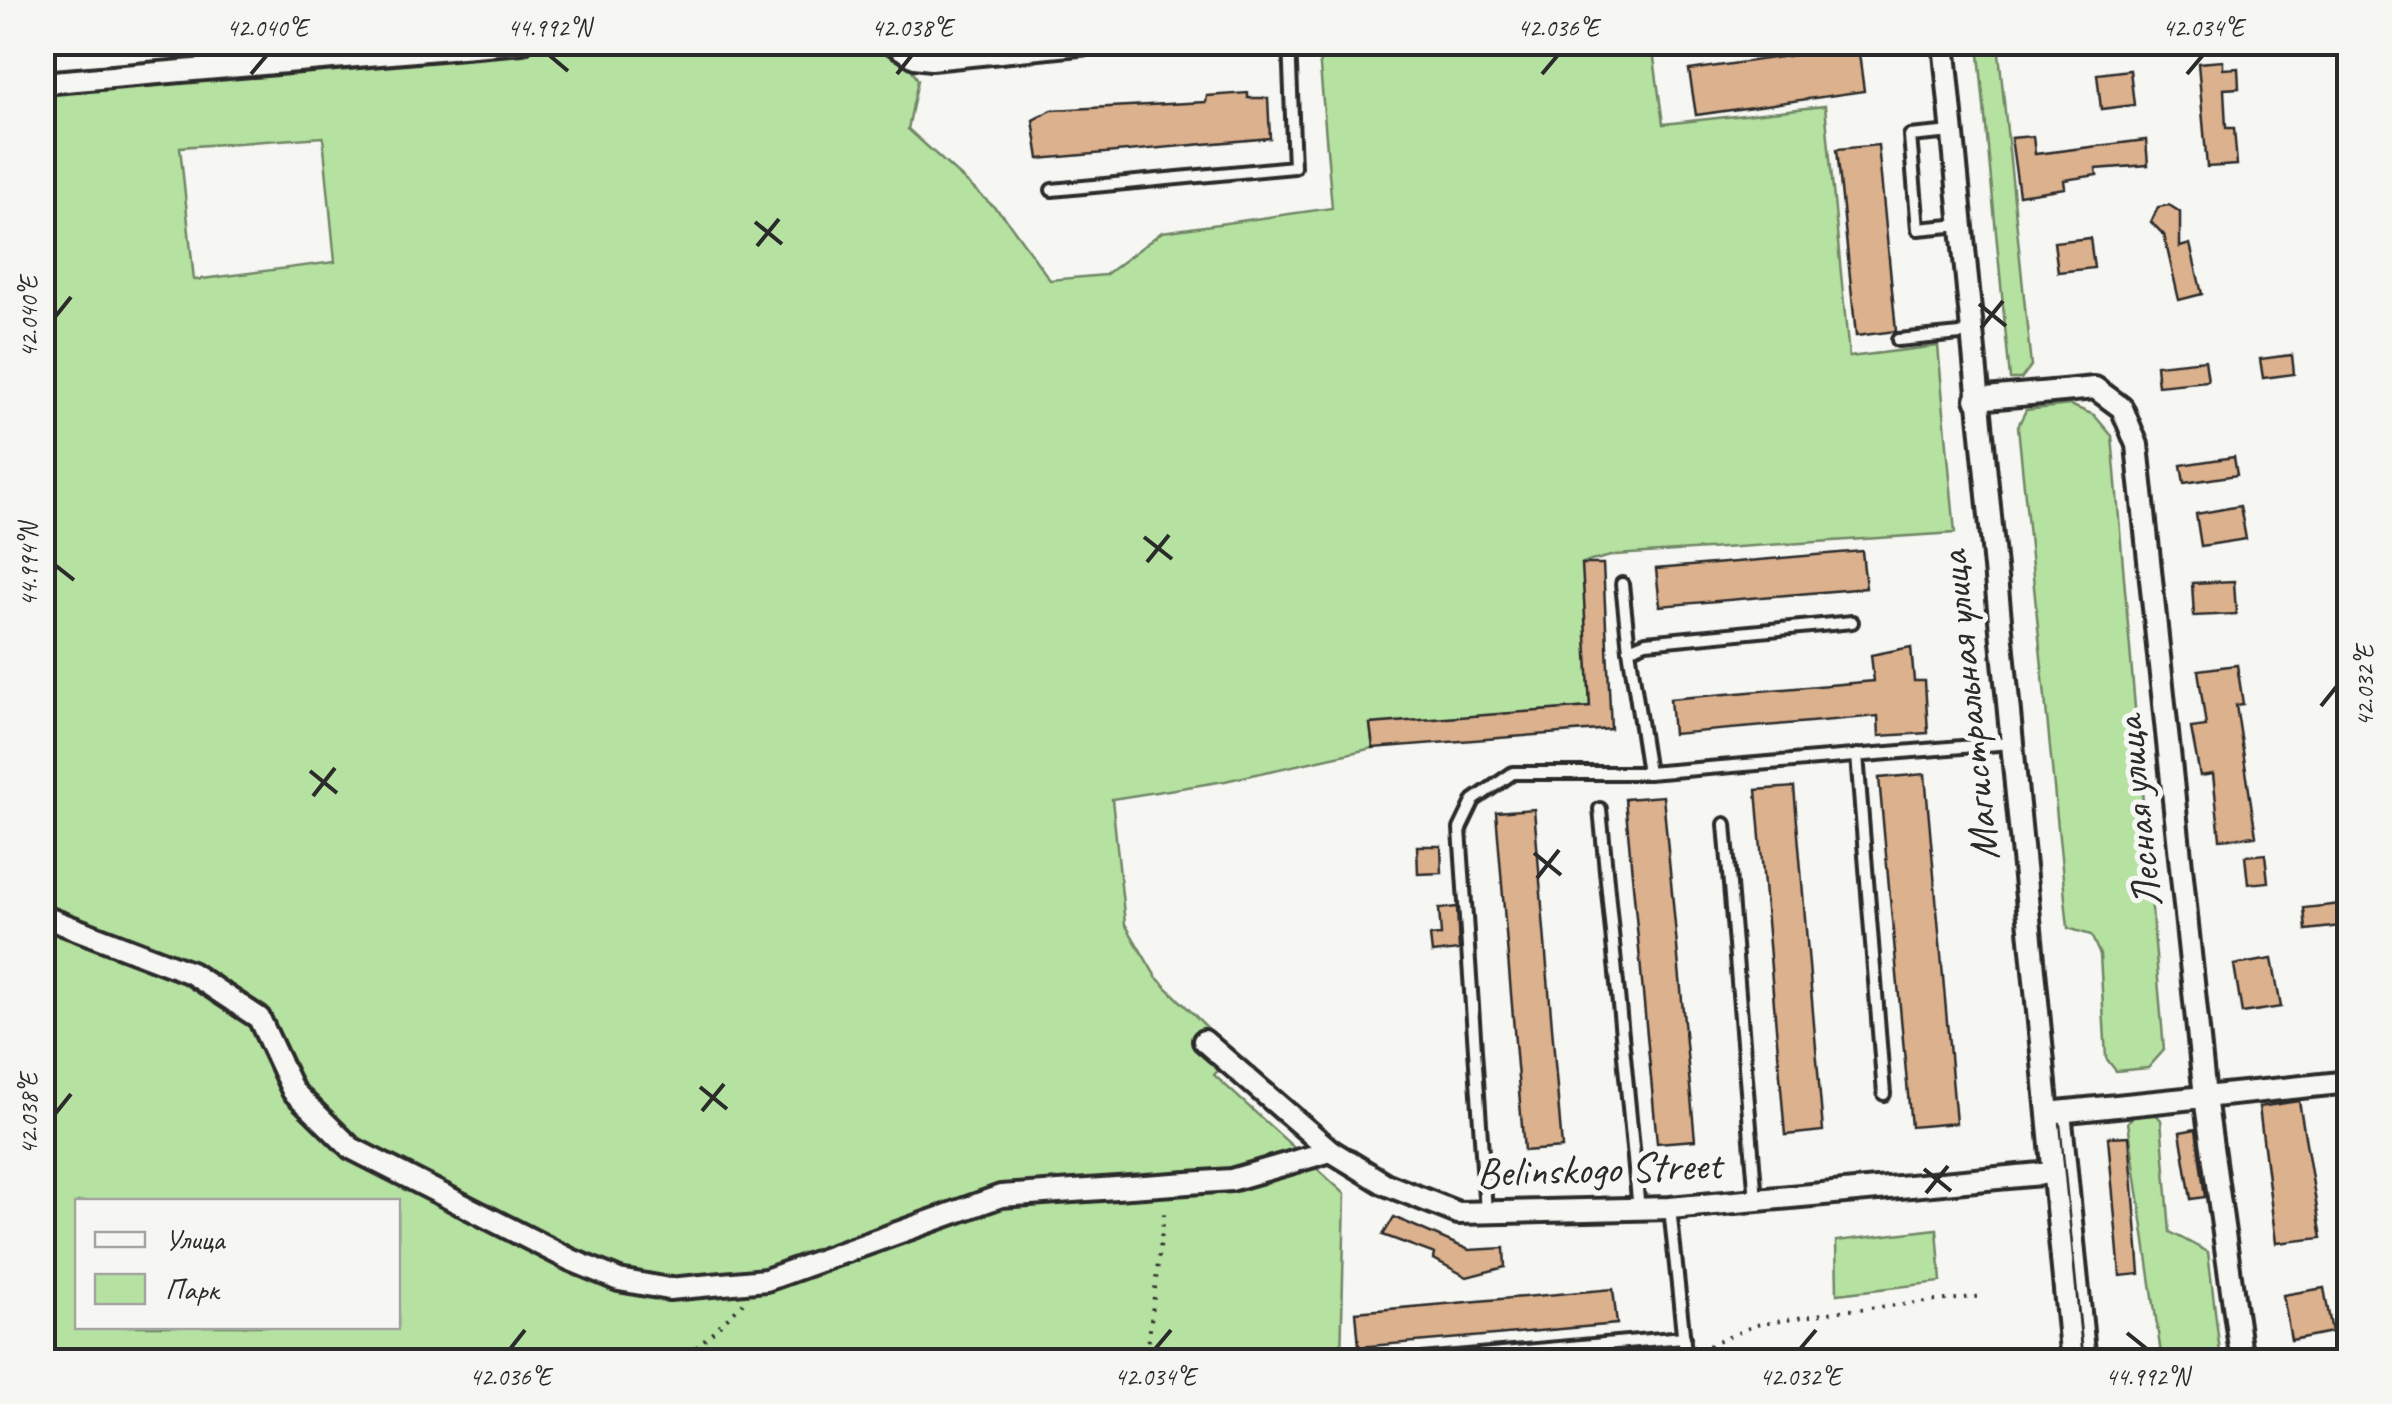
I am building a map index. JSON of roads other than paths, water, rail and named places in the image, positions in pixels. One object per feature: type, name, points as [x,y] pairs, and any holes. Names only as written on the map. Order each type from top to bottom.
[{"type":"street","points":[[42,83],[522,42]]},
{"type":"street","points":[[892,42],[916,58],[931,59],[1098,42]]},
{"type":"street","name":"Магистральная улица","points":[[1944,42],[2010,743],[2057,1112],[2052,1172],[2072,1362]]},
{"type":"street","name":"Лесная улица","points":[[1976,399],[2095,388],[2122,408],[2138,445],[2205,1096],[2242,1362]]},
{"type":"street","points":[[42,916],[191,973],[259,1018],[293,1091],[351,1148],[571,1260],[619,1280],[669,1289],[766,1280],[1002,1196],[1231,1180],[1331,1151]]},
{"type":"street","name":"Belinskogo Street","points":[[1204,1042],[1331,1151],[1431,1205],[1458,1213],[1670,1208],[2052,1172]]},
{"type":"street","points":[[2057,1112],[2350,1082]]},
{"type":"lane","points":[[1052,190],[1294,168],[1289,42]]},
{"type":"lane","points":[[1689,42],[1690,48],[1743,42]]},
{"type":"lane","points":[[1952,132],[1910,136],[1918,229],[1961,225]]},
{"type":"lane","points":[[1898,340],[1970,334]]},
{"type":"lane","points":[[1622,584],[1648,773]]},
{"type":"lane","points":[[1629,649],[1646,642],[1852,622]]},
{"type":"lane","points":[[1486,1212],[1460,828],[1474,800],[1513,773],[1648,773],[2010,743]]},
{"type":"lane","points":[[1857,755],[1884,1094]]},
{"type":"lane","points":[[1600,808],[1639,1210]]},
{"type":"lane","points":[[1725,824],[1756,1200]]},
{"type":"lane","points":[[2057,1112],[2090,1362]]},
{"type":"lane","points":[[1670,1208],[1686,1359]]},
{"type":"lane","points":[[1399,1362],[1684,1337]]}]
